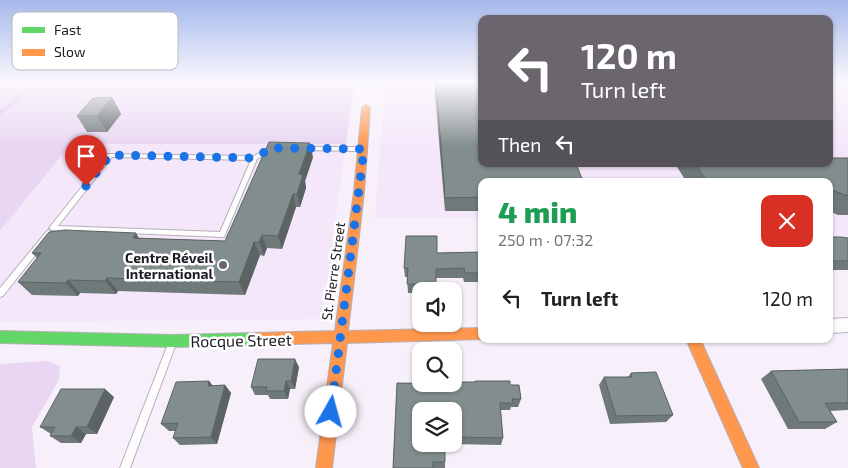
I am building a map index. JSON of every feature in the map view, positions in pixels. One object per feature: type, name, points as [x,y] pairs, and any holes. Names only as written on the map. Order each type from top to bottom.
[{"type":"street","name":"St. Pierre Street","points":[[324,468],[364,149],[366,108]]},
{"type":"street","points":[[833,326],[848,325]]},
{"type":"street","name":"Rocque Street","points":[[0,337],[173,341],[478,334]]},
{"type":"street","points":[[696,343],[751,468]]},
{"type":"lane","points":[[0,294],[110,155],[255,158],[271,148],[280,148]]},
{"type":"lane","points":[[298,148],[364,149]]},
{"type":"lane","points":[[52,228],[222,236],[255,158]]},
{"type":"lane","points":[[125,468],[173,341]]},
{"type":"shaded area","points":[[0,104],[352,104],[346,144],[71,144],[0,231]]},
{"type":"shaded area","points":[[383,104],[478,104],[478,167],[833,167],[833,104],[848,104],[848,252],[833,235],[833,178],[478,178],[478,219],[375,218]]},
{"type":"shaded area","points":[[71,144],[346,144],[322,319],[0,322],[0,231]]},
{"type":"shaded area","points":[[47,361],[60,366],[59,380],[32,427],[36,468],[0,468],[0,364]]},
{"type":"building","points":[[88,104],[107,104],[97,116],[77,116]]},
{"type":"building","points":[[438,104],[478,104],[478,167],[577,167],[582,178],[478,178],[478,197],[445,198]]},
{"type":"building","points":[[269,142],[310,143],[299,174],[303,175],[297,194],[293,194],[278,236],[262,235],[259,242],[254,242],[239,282],[107,278],[105,281],[68,280],[66,283],[18,282],[41,253],[32,253],[49,232],[65,230],[136,233],[133,238],[225,241]]},
{"type":"building","points":[[833,158],[848,158],[848,196],[833,190],[833,178],[705,178],[697,167],[833,167]]},
{"type":"building","points":[[406,236],[437,236],[437,253],[478,252],[478,273],[465,273],[464,268],[436,269],[436,282],[412,282],[412,284],[407,284],[408,268],[404,268]]},
{"type":"building","points":[[833,237],[848,238],[848,261],[833,261]]},
{"type":"building","points":[[258,359],[295,359],[291,381],[286,381],[284,391],[266,391],[267,387],[251,387]]},
{"type":"building","points":[[848,369],[848,403],[825,403],[837,422],[799,422],[771,371]]},
{"type":"building","points":[[656,372],[673,415],[616,416],[604,377],[632,377],[631,373]]},
{"type":"building","points":[[209,381],[208,386],[225,385],[211,437],[173,438],[178,423],[161,424],[176,382]]},
{"type":"building","points":[[510,381],[510,385],[519,385],[521,399],[512,399],[513,403],[500,403],[503,438],[462,437],[462,402],[412,402],[412,452],[445,452],[445,462],[433,462],[433,468],[393,468],[397,383],[412,383],[412,392],[462,392],[462,382]]},
{"type":"building","points":[[61,389],[105,389],[87,427],[76,427],[71,436],[50,436],[55,427],[40,427]]},
{"type":"waterway","points":[[0,113],[12,104]]},
{"type":"traffic: fast","points":[[0,337],[173,341],[253,339]]},
{"type":"traffic: slow","points":[[324,468],[359,192],[366,108]]},
{"type":"traffic: slow","points":[[253,339],[478,334]]},
{"type":"traffic: slow","points":[[695,343],[751,468]]},
{"type":"place","name":"Centre Réveil International","points":[[223,265]]},
{"type":"route","points":[[86,186],[110,155],[255,158],[271,148],[364,149],[331,412]]}]
